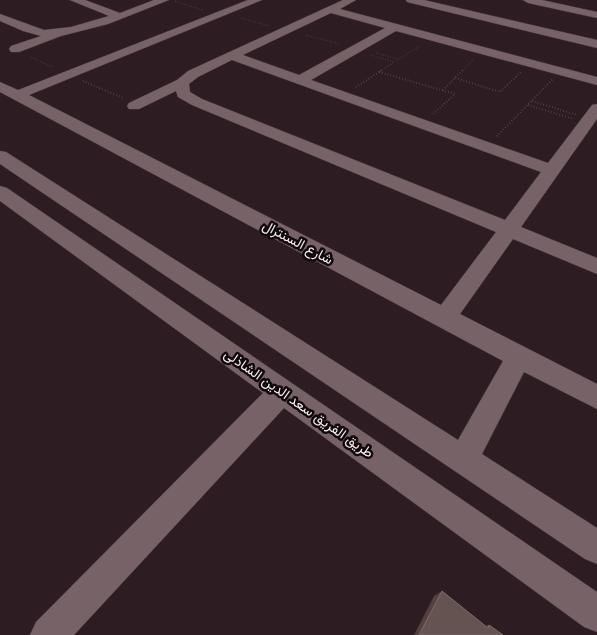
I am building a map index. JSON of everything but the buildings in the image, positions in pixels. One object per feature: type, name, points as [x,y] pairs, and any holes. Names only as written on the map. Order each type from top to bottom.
[{"type":"street","points":[[75,0],[118,16]]},
{"type":"street","points":[[16,49],[164,0]]},
{"type":"street","points":[[9,90],[257,0]]},
{"type":"street","points":[[134,106],[182,83],[193,74],[351,0]]},
{"type":"street","points":[[411,0],[597,44]]},
{"type":"street","points":[[443,8],[455,0]]},
{"type":"street","points":[[528,0],[597,14]]},
{"type":"street","points":[[331,10],[597,81]]},
{"type":"street","points":[[0,17],[33,31],[45,34],[62,33]]},
{"type":"street","points":[[301,80],[395,27]]},
{"type":"street","points":[[232,56],[552,170]]},
{"type":"street","points":[[182,83],[183,94],[197,102],[597,266]]},
{"type":"street","name":"شارع السنترال","points":[[9,90],[597,398]]},
{"type":"street","points":[[444,319],[591,116]]},
{"type":"street","points":[[0,156],[597,548]]},
{"type":"street","points":[[8,198],[27,207],[43,203],[53,195],[52,190]]},
{"type":"street","name":"طريق الفريق سعد الدين الشاذلى","points":[[8,198],[597,614]]},
{"type":"street","points":[[54,230],[49,225],[50,220],[62,212],[75,210],[88,214]]},
{"type":"street","points":[[463,460],[518,358]]},
{"type":"street","points":[[49,635],[282,391]]},
{"type":"path","points":[[172,0],[399,60]]},
{"type":"path","points":[[343,95],[434,37]]},
{"type":"path","points":[[356,49],[395,62]]},
{"type":"path","points":[[443,90],[482,50]]},
{"type":"path","points":[[455,78],[500,92],[530,63]]},
{"type":"path","points":[[487,146],[561,71]]},
{"type":"path","points":[[380,72],[455,94],[422,124]]},
{"type":"path","points":[[532,101],[591,116]]},
{"type":"path","points":[[528,105],[591,116]]}]
